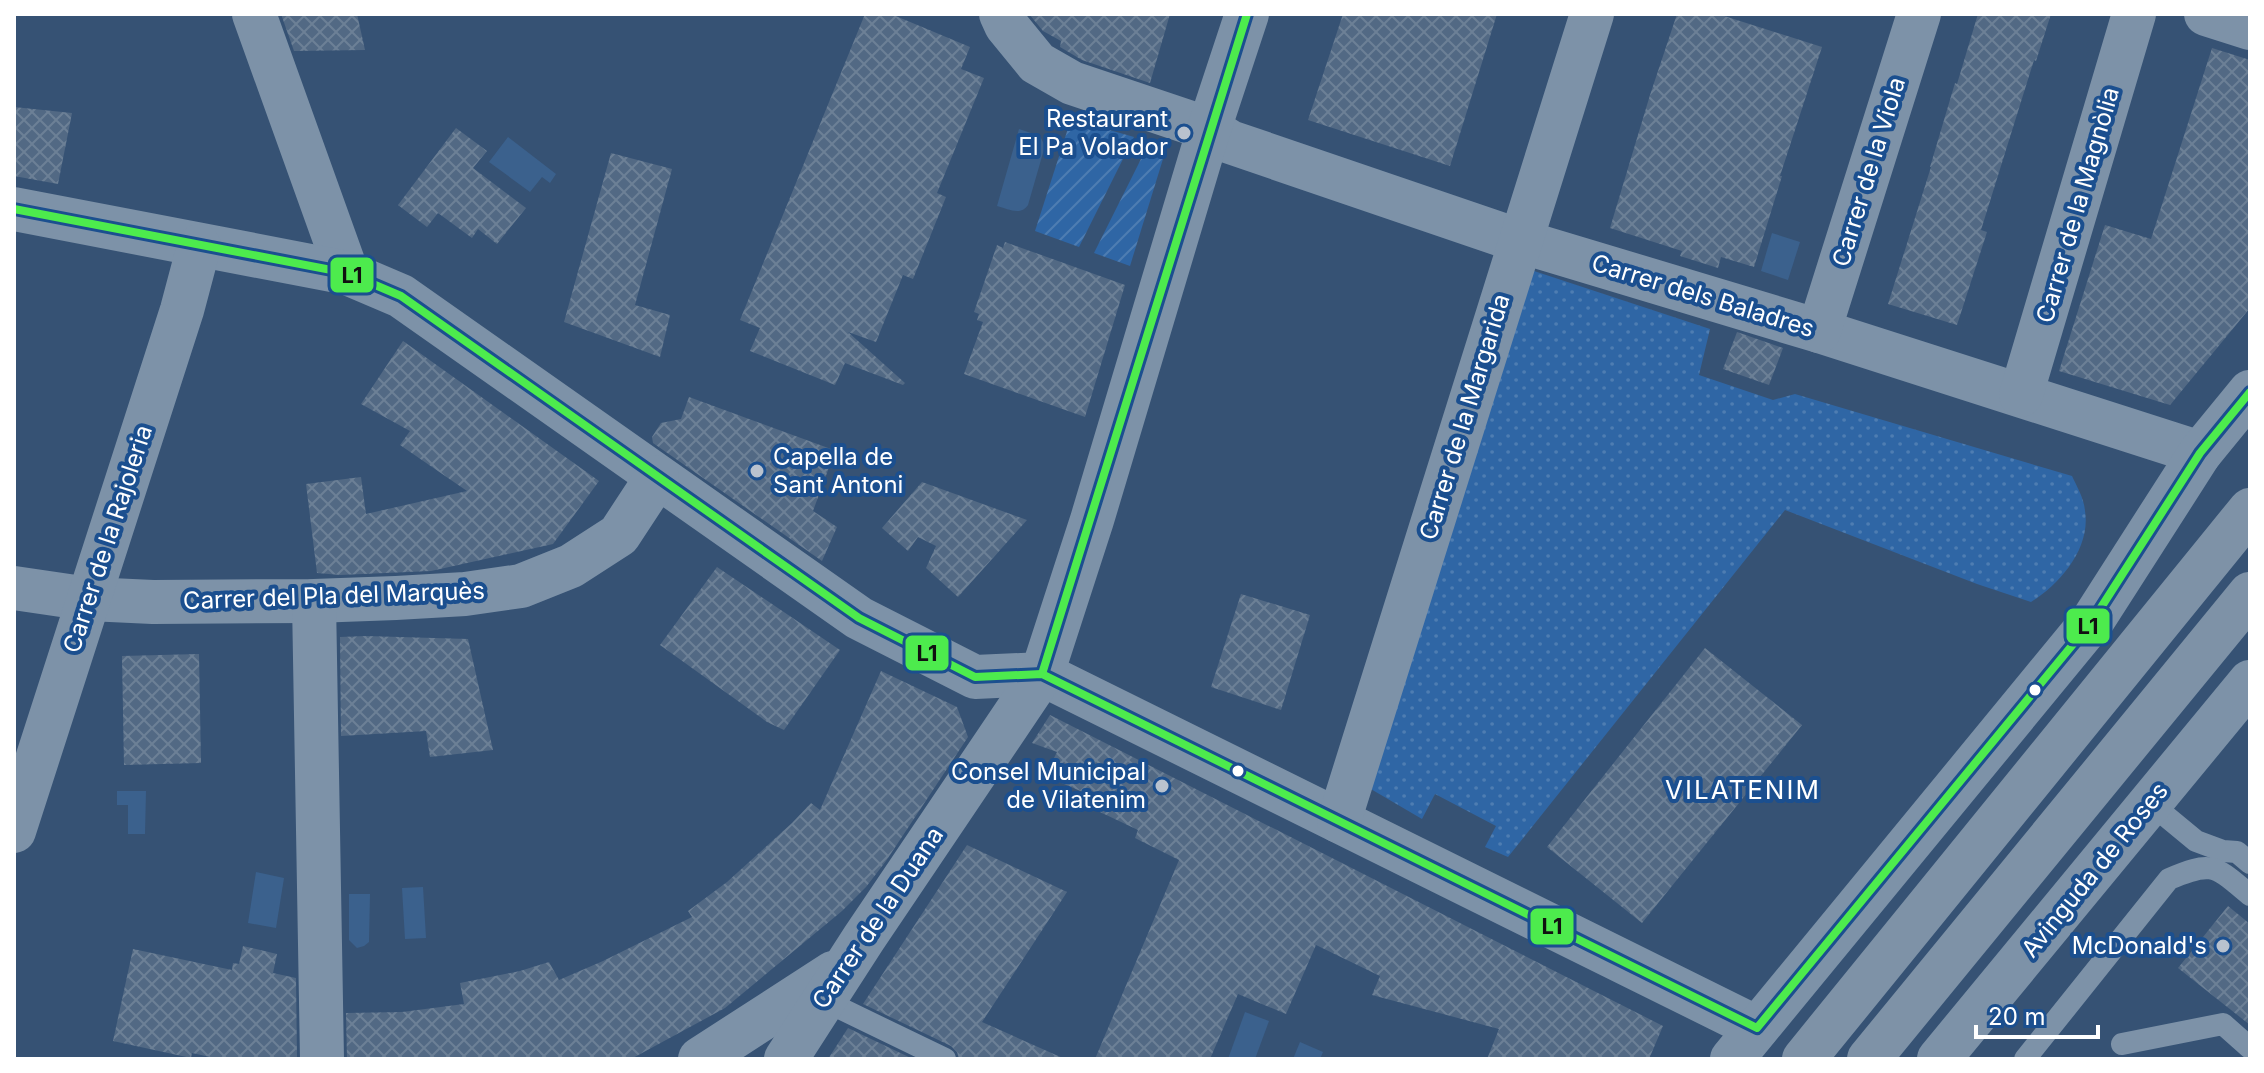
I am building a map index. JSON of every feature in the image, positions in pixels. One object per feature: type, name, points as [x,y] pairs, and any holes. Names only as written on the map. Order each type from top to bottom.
[{"type":"highway","points":[[1804,1059],[2250,510]]},
{"type":"highway","points":[[1869,1059],[2250,594]]},
{"type":"street","points":[[254,14],[347,273]]},
{"type":"street","name":"Carrer dels Baladres","points":[[1001,14],[1006,25],[1037,63],[1072,83],[1209,129],[1230,142],[1520,241],[1819,331],[2200,453]]},
{"type":"street","name":"Carrer de la Duana","points":[[786,1059],[1042,674],[1247,14]]},
{"type":"street","name":"Carrer de la Margarida","points":[[1339,821],[1592,14]]},
{"type":"street","name":"Carrer de la Viola","points":[[1819,331],[1919,14]]},
{"type":"street","name":"Carrer de la Magnòlia","points":[[2021,395],[2134,14]]},
{"type":"street","points":[[2206,14],[2250,28]]},
{"type":"street","points":[[14,209],[347,273],[401,296],[859,618],[975,677],[1042,674],[1339,821],[1744,1044],[2093,620],[2200,453],[2250,392]]},
{"type":"street","name":"Carrer de la Rajoleria","points":[[14,831],[182,310],[199,246]]},
{"type":"street","name":"Carrer del Pla del Marquès","points":[[14,588],[89,599],[153,602],[314,601],[465,594],[521,586],[571,566],[619,535],[657,477]]},
{"type":"street","points":[[314,601],[322,1059]]},
{"type":"street","name":"Avinguda de Roses","points":[[1939,1059],[2250,682]]},
{"type":"street","points":[[700,1059],[834,983]]},
{"type":"lane","points":[[2150,803],[2196,841],[2223,851],[2237,852],[2250,863]]},
{"type":"lane","points":[[2025,1059],[2169,879],[2197,867],[2220,870],[2250,895]]},
{"type":"lane","points":[[834,983],[945,1059]]},
{"type":"lane","points":[[2122,1044],[2223,1024],[2250,1048]]},
{"type":"shaded area","points":[[1071,119],[1134,137],[1079,247],[1035,231]]},
{"type":"shaded area","points":[[1019,129],[1040,136],[1045,146],[1028,205],[1018,211],[997,206]]},
{"type":"shaded area","points":[[508,137],[556,174],[550,183],[542,177],[530,192],[489,162]]},
{"type":"shaded area","points":[[1150,141],[1167,146],[1130,266],[1094,253]]},
{"type":"shaded area","points":[[1772,233],[1800,242],[1788,280],[1761,271]]},
{"type":"shaded area","points":[[1531,270],[1710,329],[1699,375],[1773,400],[1795,394],[2072,476],[2085,511],[2086,525],[2078,551],[2053,585],[2031,602],[1785,510],[1508,857],[1485,847],[1496,826],[1435,794],[1422,819],[1364,785]]},
{"type":"shaded area","points":[[117,791],[146,791],[145,834],[128,834],[128,805],[117,805]]},
{"type":"shaded area","points":[[256,872],[284,878],[276,928],[248,923]]},
{"type":"shaded area","points":[[423,887],[426,938],[405,939],[402,888]]},
{"type":"shaded area","points":[[349,894],[370,894],[369,942],[357,948],[349,940]]},
{"type":"shaded area","points":[[1245,1012],[1269,1021],[1255,1059],[1228,1059]]},
{"type":"shaded area","points":[[1300,1042],[1323,1052],[1320,1059],[1293,1059]]},
{"type":"building","points":[[281,14],[357,14],[365,50],[294,51]]},
{"type":"building","points":[[865,14],[891,14],[970,47],[961,69],[984,78],[937,193],[946,197],[913,279],[903,275],[876,342],[848,332],[905,383],[903,385],[845,363],[835,385],[750,351],[760,328],[740,320]]},
{"type":"building","points":[[1029,14],[1170,14],[1150,83],[1082,60],[1060,47],[1061,41],[1043,31]]},
{"type":"building","points":[[1343,14],[1497,14],[1450,166],[1308,120]]},
{"type":"building","points":[[1677,14],[1718,14],[1822,47],[1754,267],[1721,257],[1718,268],[1680,256],[1682,251],[1610,228]]},
{"type":"building","points":[[1978,14],[2051,14],[1981,230],[1987,232],[1957,325],[1888,304]]},
{"type":"building","points":[[2212,48],[2250,60],[2250,308],[2170,405],[2059,371],[2105,225],[2151,239]]},
{"type":"building","points":[[14,107],[72,113],[58,184],[14,176]]},
{"type":"building","points":[[456,128],[487,151],[473,168],[526,208],[497,244],[478,229],[472,238],[438,213],[427,227],[398,205]]},
{"type":"building","points":[[611,153],[672,169],[635,305],[670,315],[660,357],[564,322]]},
{"type":"building","points":[[1005,242],[1125,285],[1085,417],[964,374],[983,322],[977,320],[979,314],[974,312],[997,245],[1003,248]]},
{"type":"building","points":[[1737,332],[1783,348],[1769,385],[1723,369]]},
{"type":"building","points":[[403,341],[599,481],[553,544],[431,571],[340,575],[317,573],[306,484],[361,477],[366,514],[467,491],[400,445],[410,431],[361,404]]},
{"type":"building","name":"Capella de Sant Antoni","points":[[689,397],[831,449],[831,462],[813,511],[837,527],[822,561],[653,443],[652,437],[661,423],[681,419]]},
{"type":"building","points":[[922,482],[1027,520],[958,597],[926,568],[936,546],[918,537],[908,551],[882,528]]},
{"type":"building","points":[[717,567],[840,650],[784,730],[767,722],[660,645]]},
{"type":"building","points":[[1241,594],[1310,615],[1281,710],[1211,687]]},
{"type":"building","points":[[340,637],[468,639],[493,750],[430,757],[426,731],[341,736]]},
{"type":"building","points":[[1705,648],[1802,725],[1642,923],[1547,847]]},
{"type":"building","points":[[199,654],[201,763],[124,765],[122,656]]},
{"type":"building","points":[[881,671],[957,707],[968,737],[866,887],[842,911],[725,1008],[631,1059],[347,1059],[346,1013],[402,1012],[464,1004],[460,983],[549,962],[559,980],[692,917],[688,911],[727,882],[811,803],[820,810]]},
{"type":"building","points":[[1050,715],[1663,1026],[1649,1059],[1487,1059],[1499,1029],[1372,995],[1380,976],[1316,945],[1286,1014],[1238,994],[1210,1059],[1095,1059],[1179,860],[1135,838],[1138,830],[1100,812],[1104,801],[1045,776],[1057,752],[1032,743]]},
{"type":"building","points":[[967,845],[1067,892],[982,1022],[1065,1059],[959,1059],[951,1046],[863,1004]]},
{"type":"building","name":"McDonald's","points":[[2228,906],[2250,924],[2250,1025],[2178,968]]},
{"type":"building","points":[[243,946],[277,954],[273,973],[296,978],[297,1059],[219,1059],[192,1053],[191,1058],[113,1041],[133,949],[232,970],[233,963],[239,964]]},
{"type":"building","points":[[848,1028],[913,1059],[828,1059]]},
{"type":"transit line","name":"L1","points":[[1042,674],[1247,14]]},
{"type":"transit line","name":"L1","points":[[14,209],[347,273],[401,296],[859,618],[975,677],[1042,674],[1757,1028],[2093,620],[2200,453],[2250,392]]},
{"type":"place","name":"Restaurant El Pa Volador","points":[[1184,133]]},
{"type":"place","name":"Capella de Sant Antoni","points":[[757,471]]},
{"type":"place","name":"Consel Municipal de Vilatenim","points":[[1162,786]]},
{"type":"place","name":"McDonald's","points":[[2223,946]]},
{"type":"district","name":"VILATENIM","points":[[1743,790]]}]
